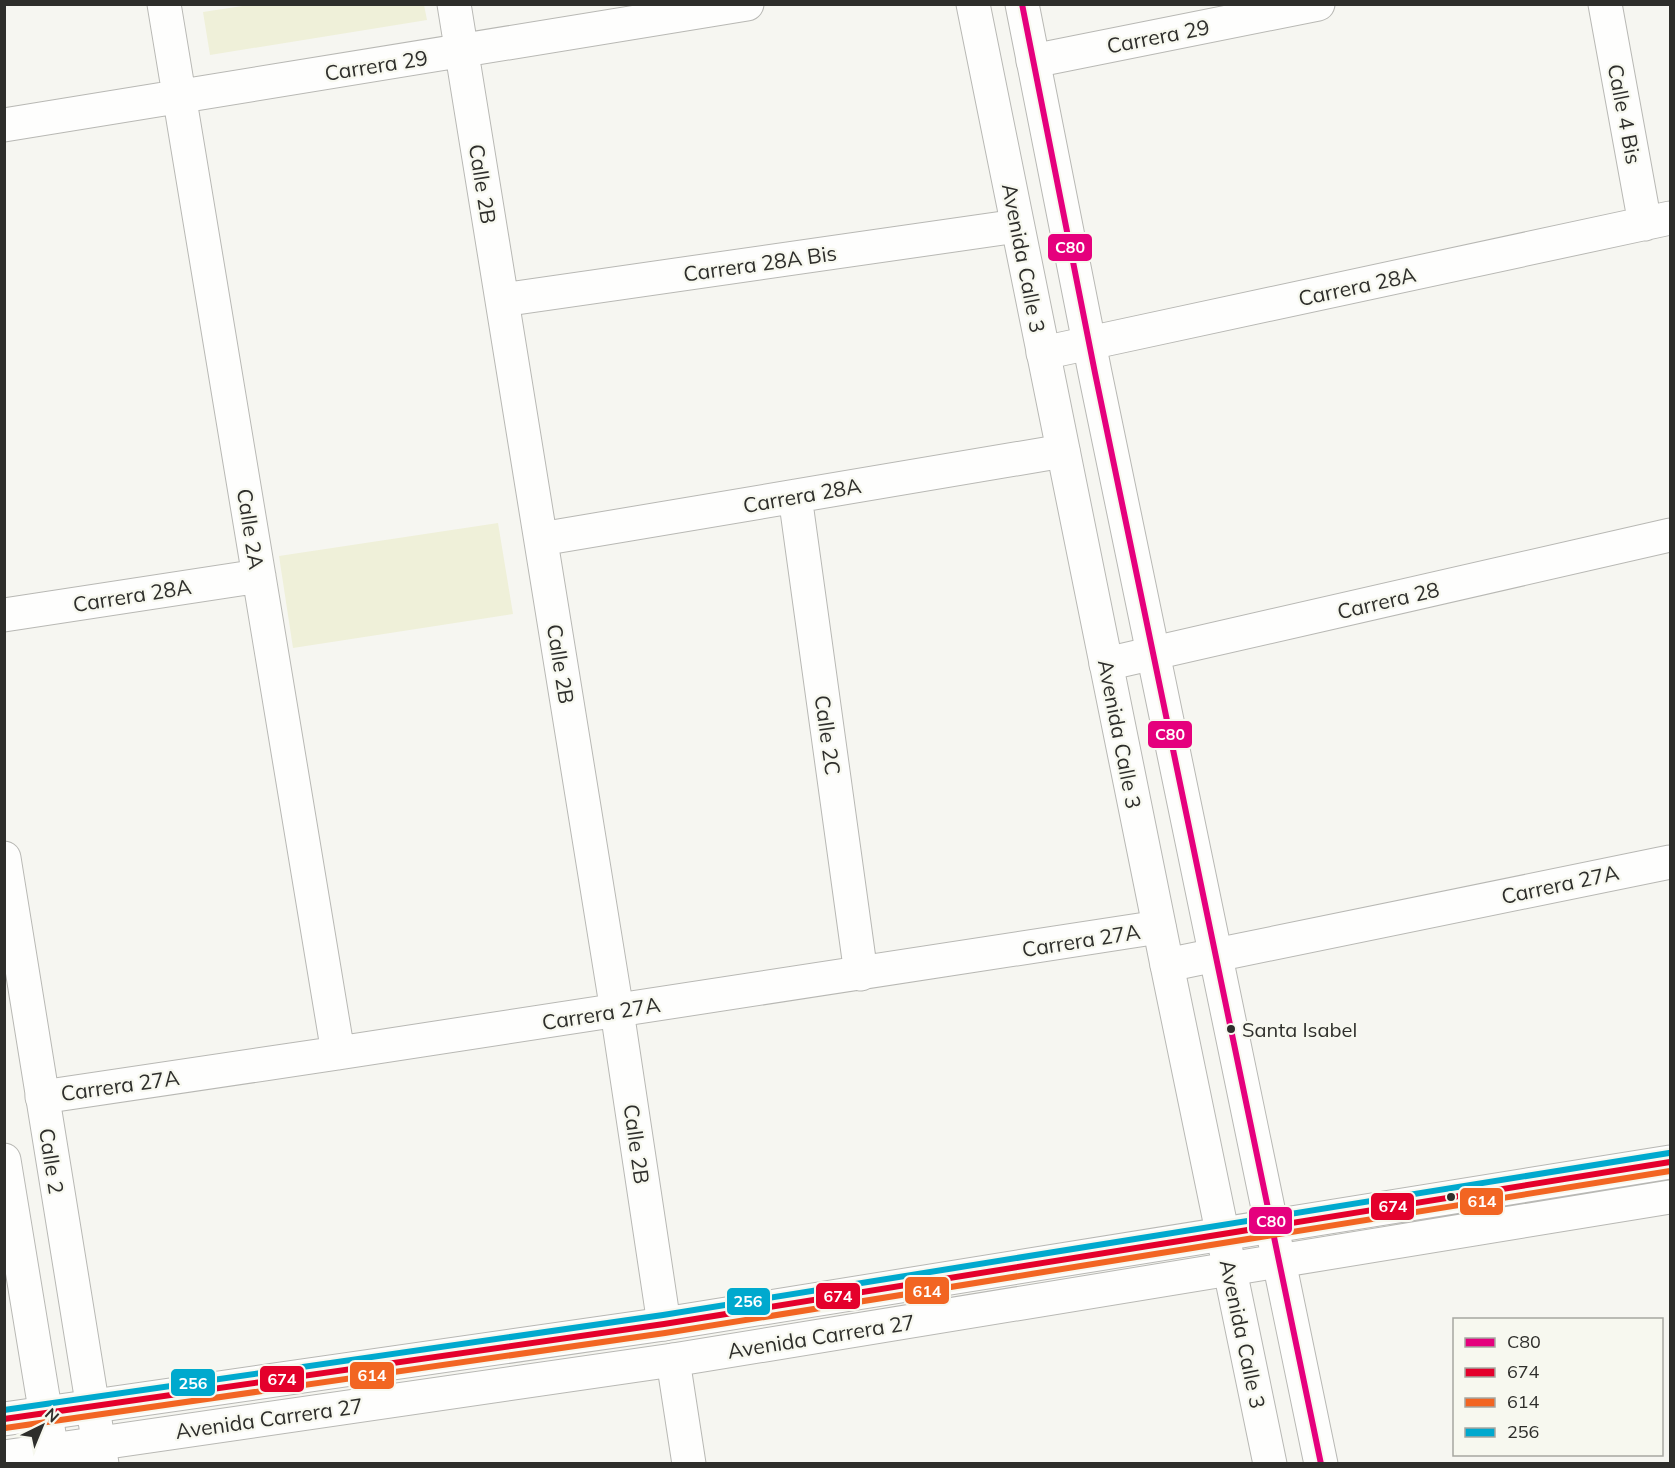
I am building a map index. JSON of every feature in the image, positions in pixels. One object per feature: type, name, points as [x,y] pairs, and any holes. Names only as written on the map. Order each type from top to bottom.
[{"type":"street","name":"Calle 2A","points":[[164,4],[338,1053]]},
{"type":"street","name":"Calle 2B","points":[[454,4],[617,1011],[663,1324]]},
{"type":"street","name":"Carrera 29","points":[[4,125],[462,51],[714,7],[747,4]]},
{"type":"street","name":"Avenida Calle 3","points":[[973,4],[1270,1464]]},
{"type":"street","points":[[1022,4],[1089,344],[1322,1464]]},
{"type":"street","name":"Carrera 29","points":[[1033,61],[1318,4]]},
{"type":"street","name":"Calle 4 Bis","points":[[1605,4],[1658,221]]},
{"type":"street","name":"Carrera 28A","points":[[1043,353],[1658,221]]},
{"type":"street","name":"Carrera 28A Bis","points":[[502,300],[1017,226]]},
{"type":"street","name":"Carrera 28A","points":[[541,539],[1063,450]]},
{"type":"street","name":"Calle 2C","points":[[795,496],[861,974]]},
{"type":"street","name":"Carrera 28","points":[[1106,664],[1671,536]]},
{"type":"street","name":"Carrera 28A","points":[[4,615],[259,576]]},
{"type":"street","name":"Calle 2","points":[[4,858],[100,1453]]},
{"type":"street","name":"Carrera 27A","points":[[1167,965],[1671,862]]},
{"type":"street","name":"Carrera 27A","points":[[42,1096],[617,1011],[1159,927]]},
{"type":"street","points":[[4,1160],[52,1456]]},
{"type":"street","name":"Avenida Carrera 27","points":[[4,1419],[663,1324],[1671,1162]]},
{"type":"street","name":"Avenida Carrera 27","points":[[4,1457],[100,1453],[1671,1197]]},
{"type":"street","points":[[673,1360],[689,1464]]},
{"type":"green space","points":[[249,5],[424,5],[427,20],[210,55],[203,12]]},
{"type":"green space","points":[[498,523],[513,614],[293,648],[279,556]]},
{"type":"transit line","name":"C80","points":[[1022,4],[1095,373],[1321,1464]]},
{"type":"transit line","name":"256","points":[[4,1410],[663,1315],[1669,1153]]},
{"type":"transit line","name":"674","points":[[4,1419],[664,1324],[1670,1162]]},
{"type":"transit line","name":"614","points":[[5,1428],[665,1333],[1670,1171]]},
{"type":"place","name":"Santa Isabel","points":[[1231,1029]]}]
